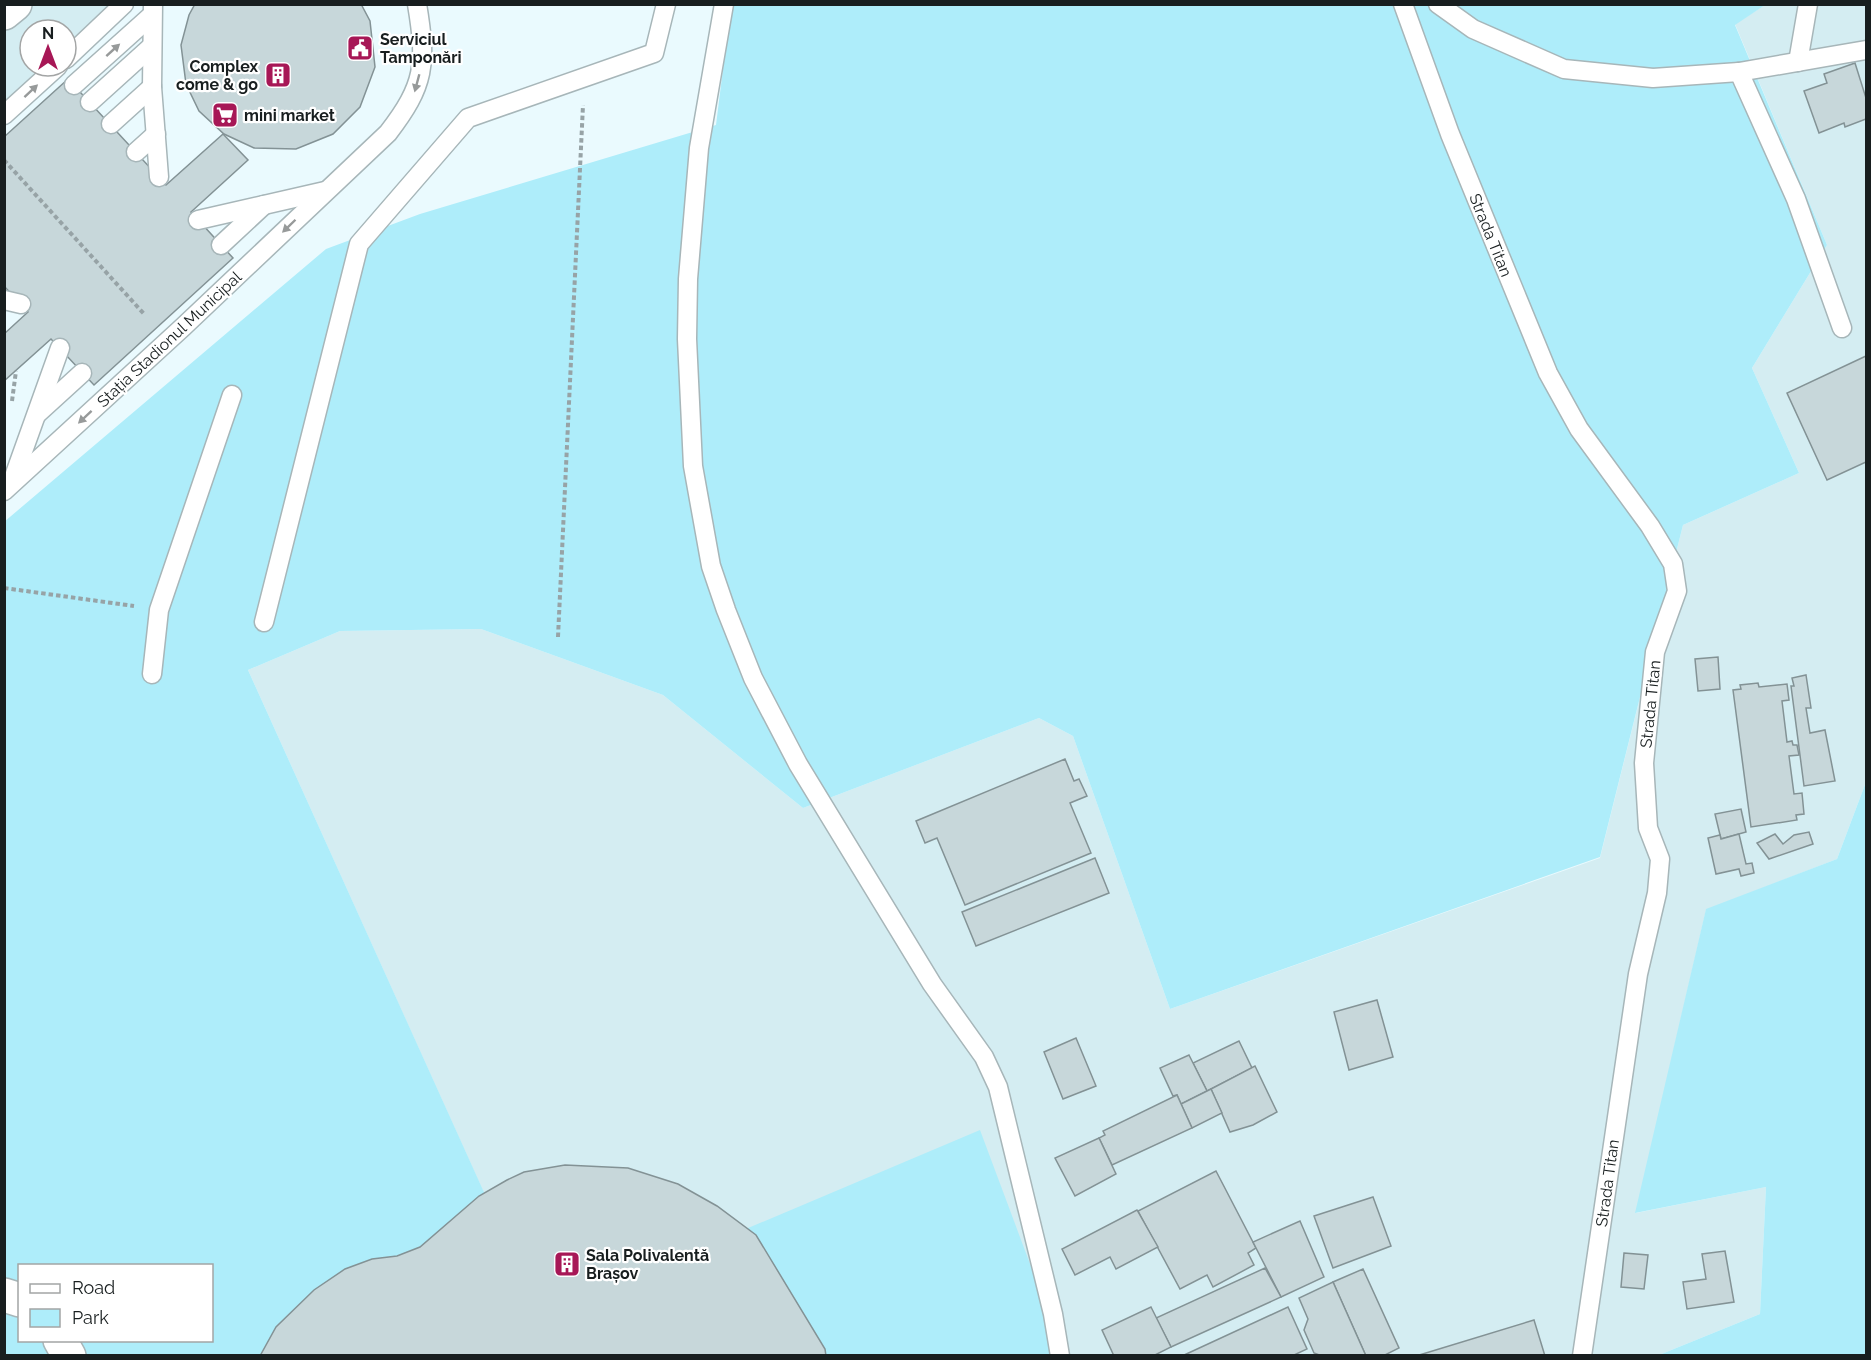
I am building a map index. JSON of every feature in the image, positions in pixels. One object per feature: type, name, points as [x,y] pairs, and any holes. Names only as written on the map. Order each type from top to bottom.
[{"type":"street","points":[[4,13],[15,4]]},
{"type":"street","points":[[61,1342],[69,1356]]},
{"type":"lane","points":[[78,48],[124,4]]},
{"type":"lane","name":"Stația Stadionul Municipal","points":[[8,488],[183,327],[388,133],[407,108],[417,88],[422,60],[422,36],[417,4]]},
{"type":"lane","points":[[264,622],[359,244],[468,118],[654,53],[666,4]]},
{"type":"lane","points":[[724,4],[699,148],[688,279],[687,339],[693,466],[711,566],[753,678],[798,764],[932,984],[984,1057],[998,1087],[1053,1314],[1060,1356]]},
{"type":"lane","name":"Strada Titan","points":[[1403,4],[1449,134],[1548,373],[1579,429],[1650,526],[1673,564],[1677,591],[1655,652],[1644,763],[1648,828],[1660,859],[1657,893],[1638,974],[1582,1356]]},
{"type":"lane","points":[[1438,4],[1473,29],[1564,69],[1653,78],[1739,72],[1866,50]]},
{"type":"lane","points":[[1798,62],[1808,4]]},
{"type":"lane","points":[[152,10],[152,87],[159,177]]},
{"type":"lane","points":[[74,85],[152,10]]},
{"type":"lane","points":[[90,102],[152,46]]},
{"type":"lane","points":[[1739,72],[1796,199],[1842,328]]},
{"type":"lane","points":[[4,116],[45,78]]},
{"type":"lane","points":[[111,124],[152,87]]},
{"type":"lane","points":[[136,152],[156,135]]},
{"type":"lane","points":[[198,220],[326,191]]},
{"type":"lane","points":[[221,245],[265,204]]},
{"type":"lane","name":"Stația Stadionul Municipal","points":[[8,488],[60,348]]},
{"type":"lane","points":[[34,417],[82,373]]},
{"type":"lane","points":[[152,674],[159,610],[232,395]]},
{"type":"path","points":[[558,637],[584,77]]},
{"type":"path","points":[[4,160],[145,315]]},
{"type":"path","points":[[4,588],[159,610]]},
{"type":"shaded area","points":[[5,5],[129,5],[78,47],[78,18],[18,18],[18,78],[42,78],[5,109]]},
{"type":"shaded area","points":[[1765,5],[1866,5],[1866,782],[1837,859],[1706,910],[1636,1213],[1766,1187],[1760,1314],[1659,1355],[1064,1355],[540,1317],[248,670],[340,631],[481,629],[663,695],[803,808],[1039,718],[1073,736],[1170,1009],[1600,858],[1683,525],[1799,473],[1752,368],[1827,245],[1735,24]]},
{"type":"green space","points":[[731,5],[1765,5],[1735,25],[1827,245],[1752,368],[1799,473],[1683,525],[1600,857],[1170,1009],[1073,736],[1039,718],[803,808],[663,695],[481,629],[340,631],[248,670],[540,1316],[980,1130],[1064,1355],[5,1355],[4,522],[326,249],[420,214],[716,125]]},
{"type":"green space","points":[[1866,782],[1866,1355],[1659,1355],[1760,1314],[1766,1187],[1635,1213],[1706,909],[1837,859]]},
{"type":"building","name":"Complex come & go","points":[[195,4],[361,4],[370,21],[375,67],[360,107],[333,134],[296,149],[254,148],[224,134],[199,111],[186,84],[181,45],[189,15]]},
{"type":"building","points":[[1855,63],[1866,98],[1866,119],[1845,127],[1844,123],[1819,133],[1804,91],[1827,83],[1824,74]]},
{"type":"building","points":[[68,79],[166,185],[223,134],[248,160],[191,212],[233,258],[94,385],[51,339],[4,381],[4,334],[28,312],[4,286],[4,137]]},
{"type":"building","points":[[1866,356],[1866,462],[1827,480],[1787,393]]},
{"type":"building","points":[[1718,657],[1720,689],[1698,691],[1695,659]]},
{"type":"building","points":[[1806,675],[1811,708],[1806,708],[1810,733],[1825,730],[1835,781],[1804,786],[1791,686],[1794,686],[1792,678]]},
{"type":"building","points":[[1758,683],[1759,687],[1787,684],[1789,700],[1782,701],[1787,742],[1792,741],[1793,745],[1797,745],[1799,755],[1789,756],[1794,794],[1802,793],[1804,814],[1796,815],[1797,820],[1751,827],[1733,690],[1741,689],[1740,685]]},
{"type":"building","points":[[1065,759],[1074,781],[1079,779],[1087,796],[1070,803],[1091,853],[965,905],[937,838],[925,843],[916,821]]},
{"type":"building","points":[[1741,809],[1746,832],[1721,839],[1715,814]]},
{"type":"building","points":[[1809,832],[1813,844],[1769,859],[1757,843],[1775,834],[1783,844],[1794,835]]},
{"type":"building","points":[[1739,834],[1746,864],[1752,863],[1754,873],[1741,876],[1739,869],[1716,874],[1708,838],[1720,835],[1721,839]]},
{"type":"building","points":[[1095,858],[1109,893],[976,946],[962,912]]},
{"type":"building","points":[[1377,1000],[1393,1057],[1349,1070],[1334,1012]]},
{"type":"building","points":[[1076,1038],[1096,1086],[1063,1099],[1044,1052]]},
{"type":"building","points":[[1239,1041],[1252,1068],[1207,1091],[1193,1063]]},
{"type":"building","points":[[1189,1055],[1207,1091],[1181,1104],[1177,1095],[1173,1096],[1160,1068]]},
{"type":"building","points":[[1255,1066],[1277,1112],[1253,1125],[1230,1132],[1211,1089]]},
{"type":"building","points":[[1211,1089],[1222,1113],[1192,1128],[1181,1104]]},
{"type":"building","points":[[1177,1095],[1192,1128],[1112,1165],[1099,1138],[1105,1135],[1103,1131]]},
{"type":"building","points":[[1099,1138],[1116,1174],[1075,1196],[1055,1158]]},
{"type":"building","name":"Sala Polivalentă Brașov","points":[[565,1165],[628,1168],[678,1184],[717,1206],[756,1235],[825,1349],[826,1356],[260,1356],[276,1327],[314,1290],[345,1269],[372,1259],[397,1256],[420,1247],[479,1196],[507,1180],[524,1172]]},
{"type":"building","points":[[1216,1171],[1256,1248],[1248,1253],[1254,1265],[1213,1287],[1207,1275],[1180,1289],[1138,1211]]},
{"type":"building","points":[[1373,1197],[1391,1246],[1333,1268],[1314,1216]]},
{"type":"building","points":[[1137,1210],[1158,1247],[1116,1269],[1110,1257],[1075,1275],[1062,1249]]},
{"type":"building","points":[[1300,1221],[1324,1277],[1281,1297],[1253,1242]]},
{"type":"building","points":[[1725,1251],[1734,1302],[1687,1309],[1683,1282],[1706,1279],[1702,1254]]},
{"type":"building","points":[[1624,1253],[1648,1255],[1644,1289],[1621,1287]]},
{"type":"building","points":[[1265,1268],[1281,1297],[1171,1347],[1156,1318]]},
{"type":"building","points":[[1363,1269],[1399,1348],[1383,1356],[1366,1356],[1333,1282]]},
{"type":"building","points":[[1333,1282],[1366,1356],[1322,1356],[1314,1353],[1304,1330],[1308,1319],[1299,1298]]},
{"type":"building","points":[[1151,1307],[1171,1347],[1153,1356],[1114,1356],[1102,1330]]},
{"type":"building","points":[[1288,1307],[1307,1349],[1292,1356],[1182,1356]]},
{"type":"building","points":[[1534,1320],[1545,1356],[1416,1356]]},
{"type":"place","name":"Serviciul Tamponări","points":[[360,48]]},
{"type":"place","name":"Complex come & go","points":[[278,75]]},
{"type":"place","name":"mini market","points":[[225,115]]},
{"type":"place","name":"Sala Polivalentă Brașov","points":[[567,1264]]}]
